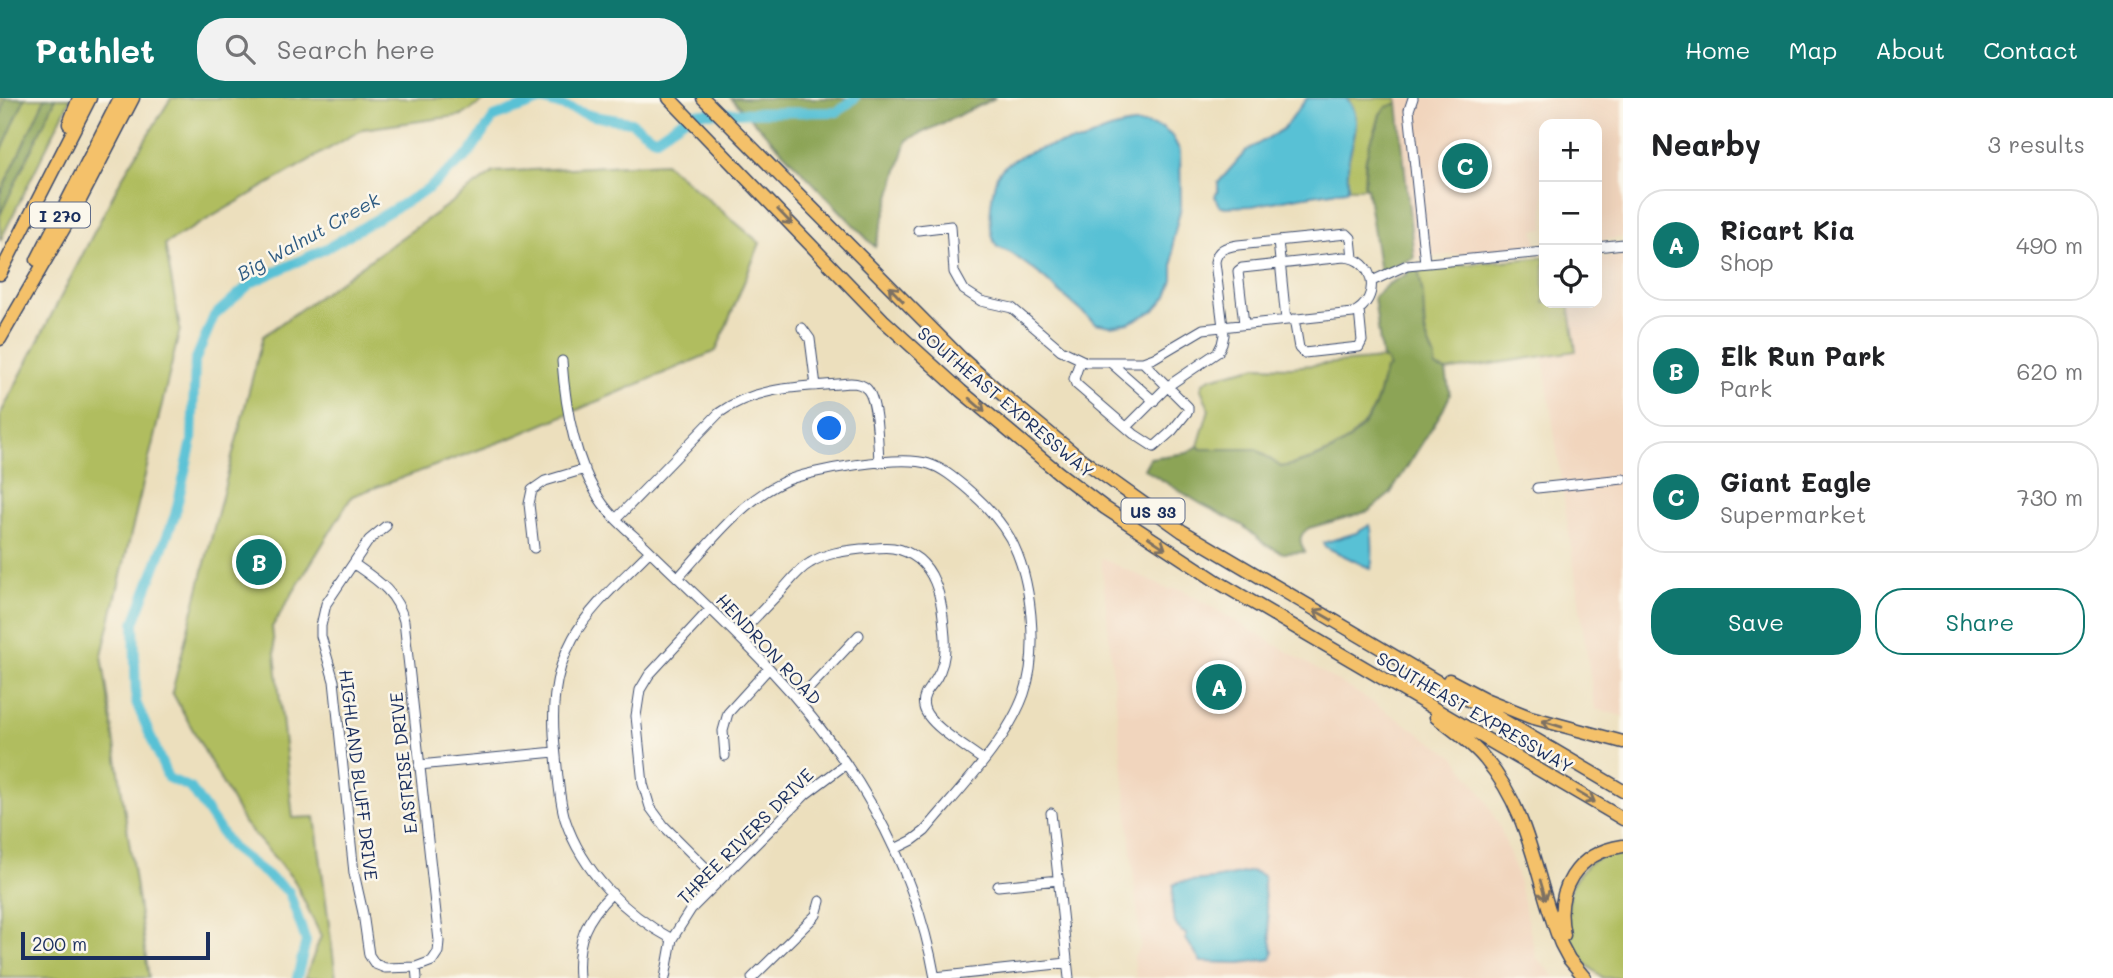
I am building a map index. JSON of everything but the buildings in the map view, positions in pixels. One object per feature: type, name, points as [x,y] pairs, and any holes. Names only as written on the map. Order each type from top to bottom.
[{"type":"highway","points":[[21,234],[79,98]]},
{"type":"highway","name":"I 270","points":[[0,274],[90,98]]},
{"type":"highway","name":"I 270","points":[[0,332],[120,98]]},
{"type":"highway","points":[[0,338],[78,204],[133,98]]},
{"type":"highway","name":"SOUTHEAST EXPRESSWAY","points":[[669,98],[883,320],[961,391],[1105,508],[1175,555],[1623,818]]},
{"type":"highway","name":"SOUTHEAST EXPRESSWAY","points":[[703,98],[936,334],[1003,396],[1126,492],[1182,531],[1623,790]]},
{"type":"highway","points":[[1382,650],[1413,662],[1485,699],[1530,717],[1623,742]]},
{"type":"highway","points":[[1400,688],[1485,758],[1510,794],[1530,841],[1561,944],[1569,959],[1585,978]]},
{"type":"highway","points":[[1594,978],[1575,957],[1567,943],[1562,927],[1562,902],[1568,881],[1585,862],[1603,851],[1623,846]]},
{"type":"street","points":[[1413,98],[1409,110],[1425,263]]},
{"type":"street","points":[[918,230],[951,226],[954,272],[968,294],[981,301],[1012,308],[1060,350],[1080,361],[1111,363],[1143,362],[1199,330],[1223,327],[1244,324],[1353,313],[1359,310],[1367,298],[1372,281],[1366,269],[1353,257],[1351,238],[1347,234],[1228,246],[1217,255],[1215,262],[1223,327],[1222,344],[1218,352],[1168,386],[1127,428]]},
{"type":"street","points":[[1278,241],[1290,319],[1298,348],[1304,353],[1359,347],[1362,341],[1359,310]]},
{"type":"street","points":[[1602,246],[1623,244]]},
{"type":"street","points":[[1372,281],[1399,267],[1539,252]]},
{"type":"street","points":[[1244,324],[1239,269],[1353,257]]},
{"type":"street","points":[[802,328],[810,340],[816,386]]},
{"type":"street","name":"HENDRON ROAD","points":[[562,361],[567,405],[585,469],[596,495],[617,519],[769,668],[798,700],[859,780],[895,849],[919,911],[935,978]]},
{"type":"street","points":[[1080,361],[1074,379],[1076,384],[1127,428],[1154,447],[1188,411],[1185,403],[1143,362]]},
{"type":"street","points":[[1111,363],[1154,401]]},
{"type":"street","points":[[617,519],[705,426],[726,408],[757,394],[855,383],[866,388],[873,404],[880,463]]},
{"type":"street","points":[[678,578],[735,516],[764,493],[808,473],[902,461],[929,464],[959,482],[991,511],[1014,547],[1027,591],[1031,635],[1029,670],[1020,704],[1007,729],[925,831],[895,849]]},
{"type":"street","points":[[534,548],[530,504],[532,490],[545,481],[585,469]]},
{"type":"street","points":[[1537,488],[1623,479]]},
{"type":"street","name":"HIGHLAND BLUFF DRIVE","points":[[387,526],[369,540],[326,604],[321,632],[334,681],[355,881],[371,960],[385,968],[416,967]]},
{"type":"street","points":[[738,636],[803,568],[824,556],[885,547],[909,554],[929,569],[939,590],[946,650],[939,673],[924,697],[924,708],[931,720],[983,760]]},
{"type":"street","points":[[650,551],[584,621],[572,640],[558,669],[552,715],[562,807],[575,843],[590,868],[612,893],[645,923],[672,939]]},
{"type":"street","name":"EASTRISE DRIVE","points":[[354,564],[386,586],[396,599],[402,614],[439,946],[432,961],[416,967]]},
{"type":"street","points":[[710,609],[649,675],[640,690],[636,716],[643,785],[650,807],[664,826],[719,881]]},
{"type":"street","points":[[798,700],[859,635]]},
{"type":"street","points":[[725,755],[723,730],[728,713],[769,668]]},
{"type":"street","points":[[419,765],[555,752]]},
{"type":"street","name":"THREE RIVERS DRIVE","points":[[665,978],[672,939],[691,909],[806,794],[846,764]]},
{"type":"street","points":[[1051,813],[1069,978]]},
{"type":"street","points":[[998,886],[1059,880]]},
{"type":"street","points":[[579,978],[579,950],[584,929],[598,907],[612,893]]},
{"type":"street","points":[[752,978],[816,915],[820,901]]},
{"type":"street","points":[[935,978],[1067,963]]},
{"type":"street","points":[[416,967],[417,978]]},
{"type":"shaded area","points":[[1397,98],[1623,98],[1623,237],[1602,240],[1602,119],[1539,119],[1539,230],[1534,230],[1537,247],[1414,258]]},
{"type":"shaded area","points":[[1623,256],[1623,716],[1595,709],[1543,356],[1576,351],[1570,308],[1602,308],[1602,258]]},
{"type":"shaded area","points":[[1101,558],[1168,589],[1181,589],[1366,698],[1455,757],[1485,798],[1501,830],[1516,871],[1536,957],[1556,978],[1136,978],[1134,957],[1141,946]]},
{"type":"green space","points":[[0,98],[71,98],[0,241]]},
{"type":"green space","points":[[5,98],[25,98],[0,154],[0,120]]},
{"type":"green space","points":[[45,98],[56,98],[0,215],[0,194]]},
{"type":"green space","points":[[171,98],[488,98],[463,115],[363,129],[165,244],[180,329],[102,655],[149,978],[0,978],[0,415],[123,176]]},
{"type":"green space","points":[[731,98],[995,98],[907,140],[875,247]]},
{"type":"green space","points":[[1346,98],[1397,98],[1398,103],[1380,114],[1366,158],[1364,188],[1348,188],[1348,162],[1356,119],[1355,112]]},
{"type":"green space","points":[[1398,103],[1414,258],[1380,273],[1367,188],[1364,188],[1366,160],[1380,114],[1386,107]]},
{"type":"green space","points":[[665,163],[760,243],[716,351],[511,438],[352,496],[272,627],[293,818],[315,817],[336,978],[305,978],[321,936],[294,880],[244,823],[172,692],[263,336],[494,172]]},
{"type":"green space","points":[[1539,257],[1539,308],[1570,308],[1576,351],[1446,371],[1435,367],[1425,330],[1418,269]]},
{"type":"green space","points":[[1418,269],[1423,295],[1425,334],[1435,359],[1435,367],[1446,371],[1450,395],[1390,494],[1369,511],[1309,528],[1301,539],[1305,552],[1283,553],[1266,545],[1242,525],[1201,504],[1144,469],[1150,458],[1187,453],[1198,446],[1201,449],[1256,449],[1281,467],[1321,456],[1344,443],[1355,434],[1372,412],[1385,370],[1389,368],[1387,360],[1382,359],[1374,297],[1388,284],[1407,274],[1407,270]]},
{"type":"green space","points":[[1387,360],[1389,369],[1385,370],[1372,412],[1364,424],[1344,443],[1321,456],[1281,467],[1256,449],[1201,449],[1198,446],[1209,409],[1201,389],[1203,383],[1210,378],[1258,366],[1290,367]]},
{"type":"green space","points":[[1611,851],[1623,851],[1623,978],[1603,978],[1587,965],[1572,947],[1565,925],[1572,883],[1588,864]]},
{"type":"water","points":[[1307,98],[1346,98],[1355,112],[1356,127],[1348,162],[1348,188],[1252,206],[1220,207],[1215,196],[1218,183],[1246,151],[1283,129]]},
{"type":"water","points":[[1133,124],[1162,128],[1172,136],[1180,151],[1181,207],[1173,239],[1173,280],[1167,296],[1155,310],[1129,323],[1111,326],[1095,323],[1038,273],[1011,253],[997,247],[992,231],[991,202],[997,175],[1020,157],[1052,146],[1082,142],[1106,130]]},
{"type":"water","points":[[1370,525],[1371,569],[1324,546],[1323,543],[1356,533]]},
{"type":"water","points":[[1253,871],[1264,876],[1263,886],[1273,953],[1271,959],[1240,963],[1201,962],[1186,939],[1186,934],[1176,925],[1172,906],[1173,885]]},
{"type":"waterway","name":"Big Walnut Creek","points":[[550,103],[552,98]]},
{"type":"waterway","name":"Big Walnut Creek","points":[[297,978],[306,941],[289,892],[232,848],[191,788],[168,778],[136,702],[134,623],[175,515],[192,441],[195,361],[214,316],[251,283],[327,248],[428,189],[469,154],[494,117],[542,100],[593,116],[631,122],[655,139],[693,113],[838,112],[855,98]]},
{"type":"place","name":"Giant Eagle","points":[[1465,166]]},
{"type":"place","name":"Elk Run Park","points":[[259,562]]},
{"type":"place","name":"Ricart Kia","points":[[1219,687]]}]
